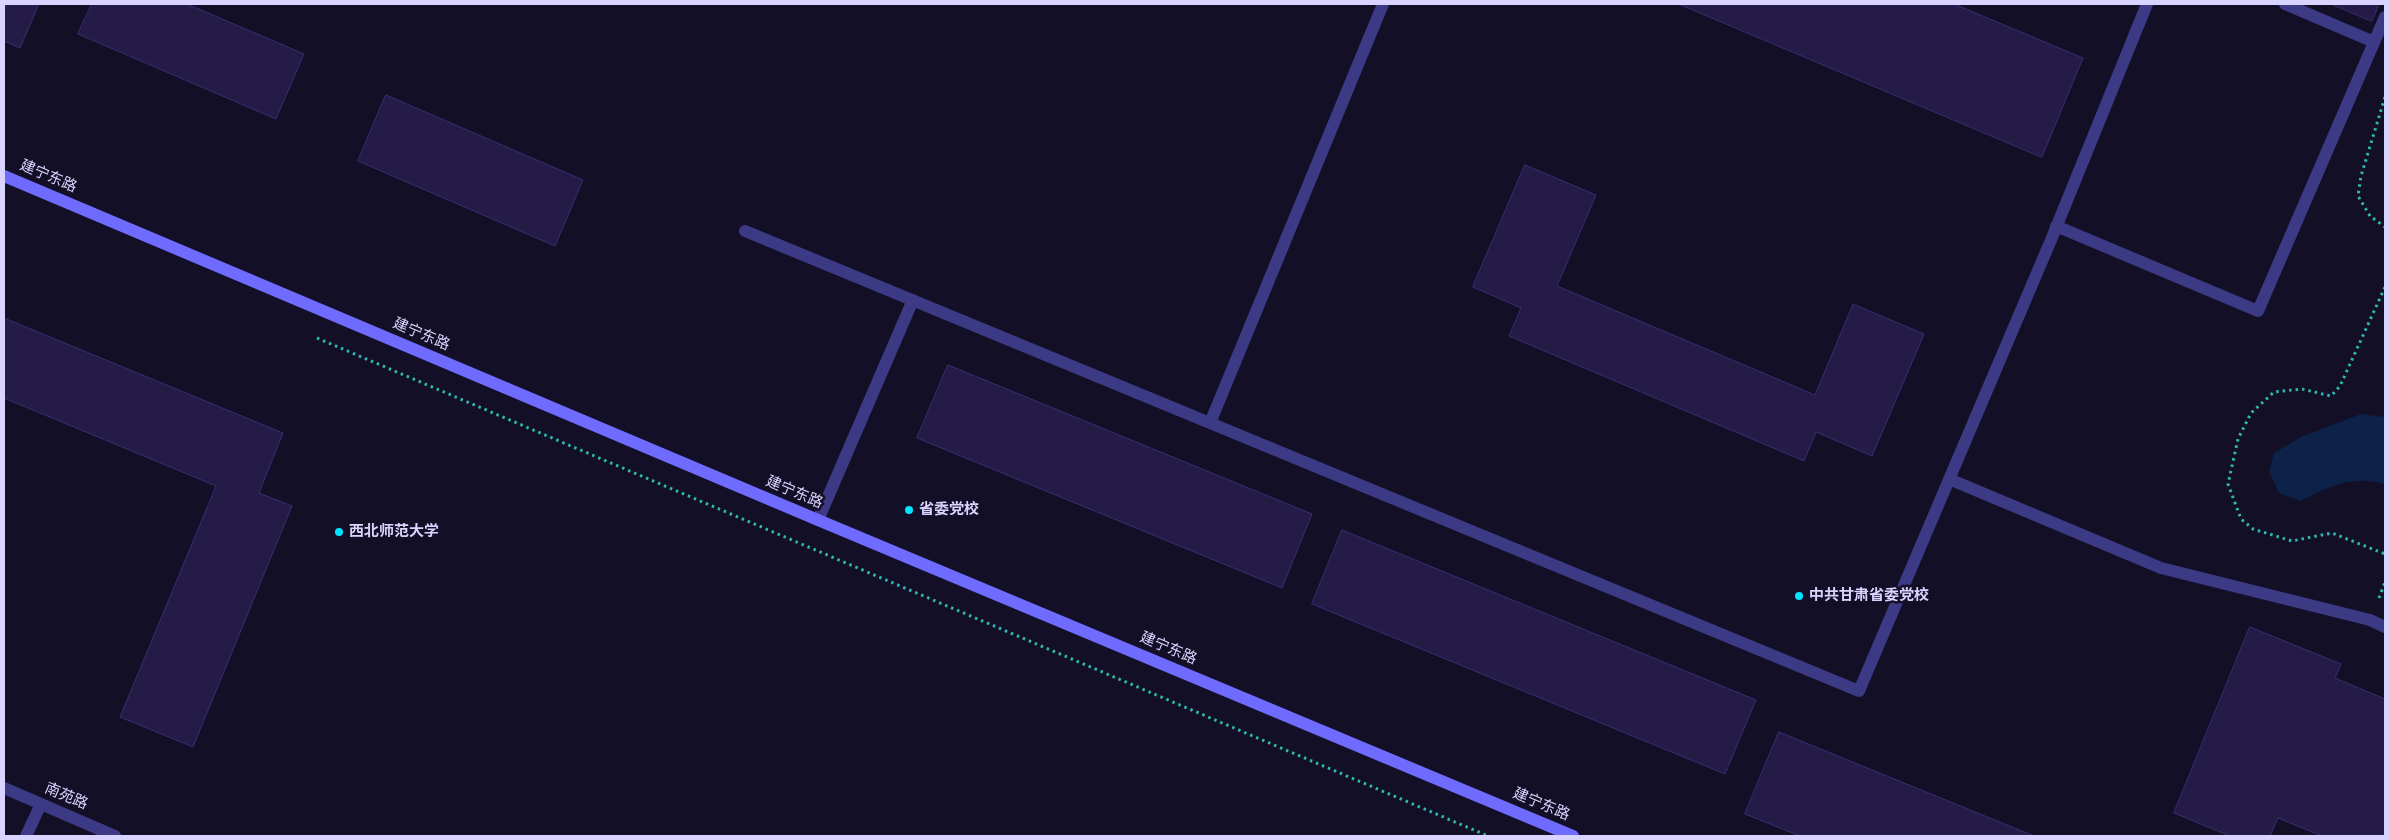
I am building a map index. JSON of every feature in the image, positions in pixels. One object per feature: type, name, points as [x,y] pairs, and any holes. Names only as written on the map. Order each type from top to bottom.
[{"type":"main road","name":"建宁东路","points":[[4,176],[1573,836]]},
{"type":"street","points":[[1210,423],[1383,4]]},
{"type":"street","points":[[745,231],[1859,691],[2148,4]]},
{"type":"street","points":[[2285,4],[2374,42]]},
{"type":"street","points":[[2056,226],[2258,311],[2385,17]]},
{"type":"street","points":[[818,520],[913,300]]},
{"type":"street","points":[[1948,479],[2161,568],[2370,620],[2385,627]]},
{"type":"street","name":"南苑路","points":[[4,788],[115,836]]},
{"type":"street","points":[[26,836],[41,804]]},
{"type":"path","points":[[2385,97],[2361,176],[2358,196],[2370,216],[2385,227]]},
{"type":"path","points":[[2385,288],[2340,386],[2331,396],[2302,390],[2274,392],[2251,413],[2238,439],[2228,484],[2241,519],[2253,529],[2292,541],[2332,533],[2385,554]]},
{"type":"path","points":[[315,337],[1488,836]]},
{"type":"water","points":[[2361,414],[2385,417],[2385,484],[2351,481],[2300,501],[2279,493],[2269,472],[2274,453],[2303,436]]},
{"type":"building","points":[[4,4],[39,4],[20,48],[4,41]]},
{"type":"building","points":[[92,4],[187,4],[304,54],[276,119],[78,34]]},
{"type":"building","points":[[1679,4],[1954,4],[2083,58],[2042,157]]},
{"type":"building","points":[[2331,4],[2379,4],[2372,21]]},
{"type":"building","points":[[386,95],[583,180],[555,246],[358,161]]},
{"type":"building","points":[[1525,165],[1596,195],[1557,286],[1815,395],[1853,304],[1924,334],[1872,456],[1816,432],[1804,461],[1509,336],[1521,308],[1473,287]]},
{"type":"building","points":[[4,318],[283,433],[259,493],[292,506],[193,747],[120,717],[216,486],[4,398]]},
{"type":"building","points":[[948,365],[1312,514],[1282,588],[917,438]]},
{"type":"building","points":[[1342,530],[1756,700],[1725,774],[1312,604]]},
{"type":"building","points":[[2250,627],[2341,664],[2335,678],[2385,699],[2385,836],[2322,836],[2278,818],[2270,836],[2230,836],[2174,813]]},
{"type":"building","points":[[1779,732],[2034,836],[1800,836],[1745,814]]},
{"type":"place","name":"省委党校","points":[[909,510]]},
{"type":"place","name":"西北师范大学","points":[[339,532]]},
{"type":"place","name":"中共甘肃省委党校","points":[[1799,596]]}]
